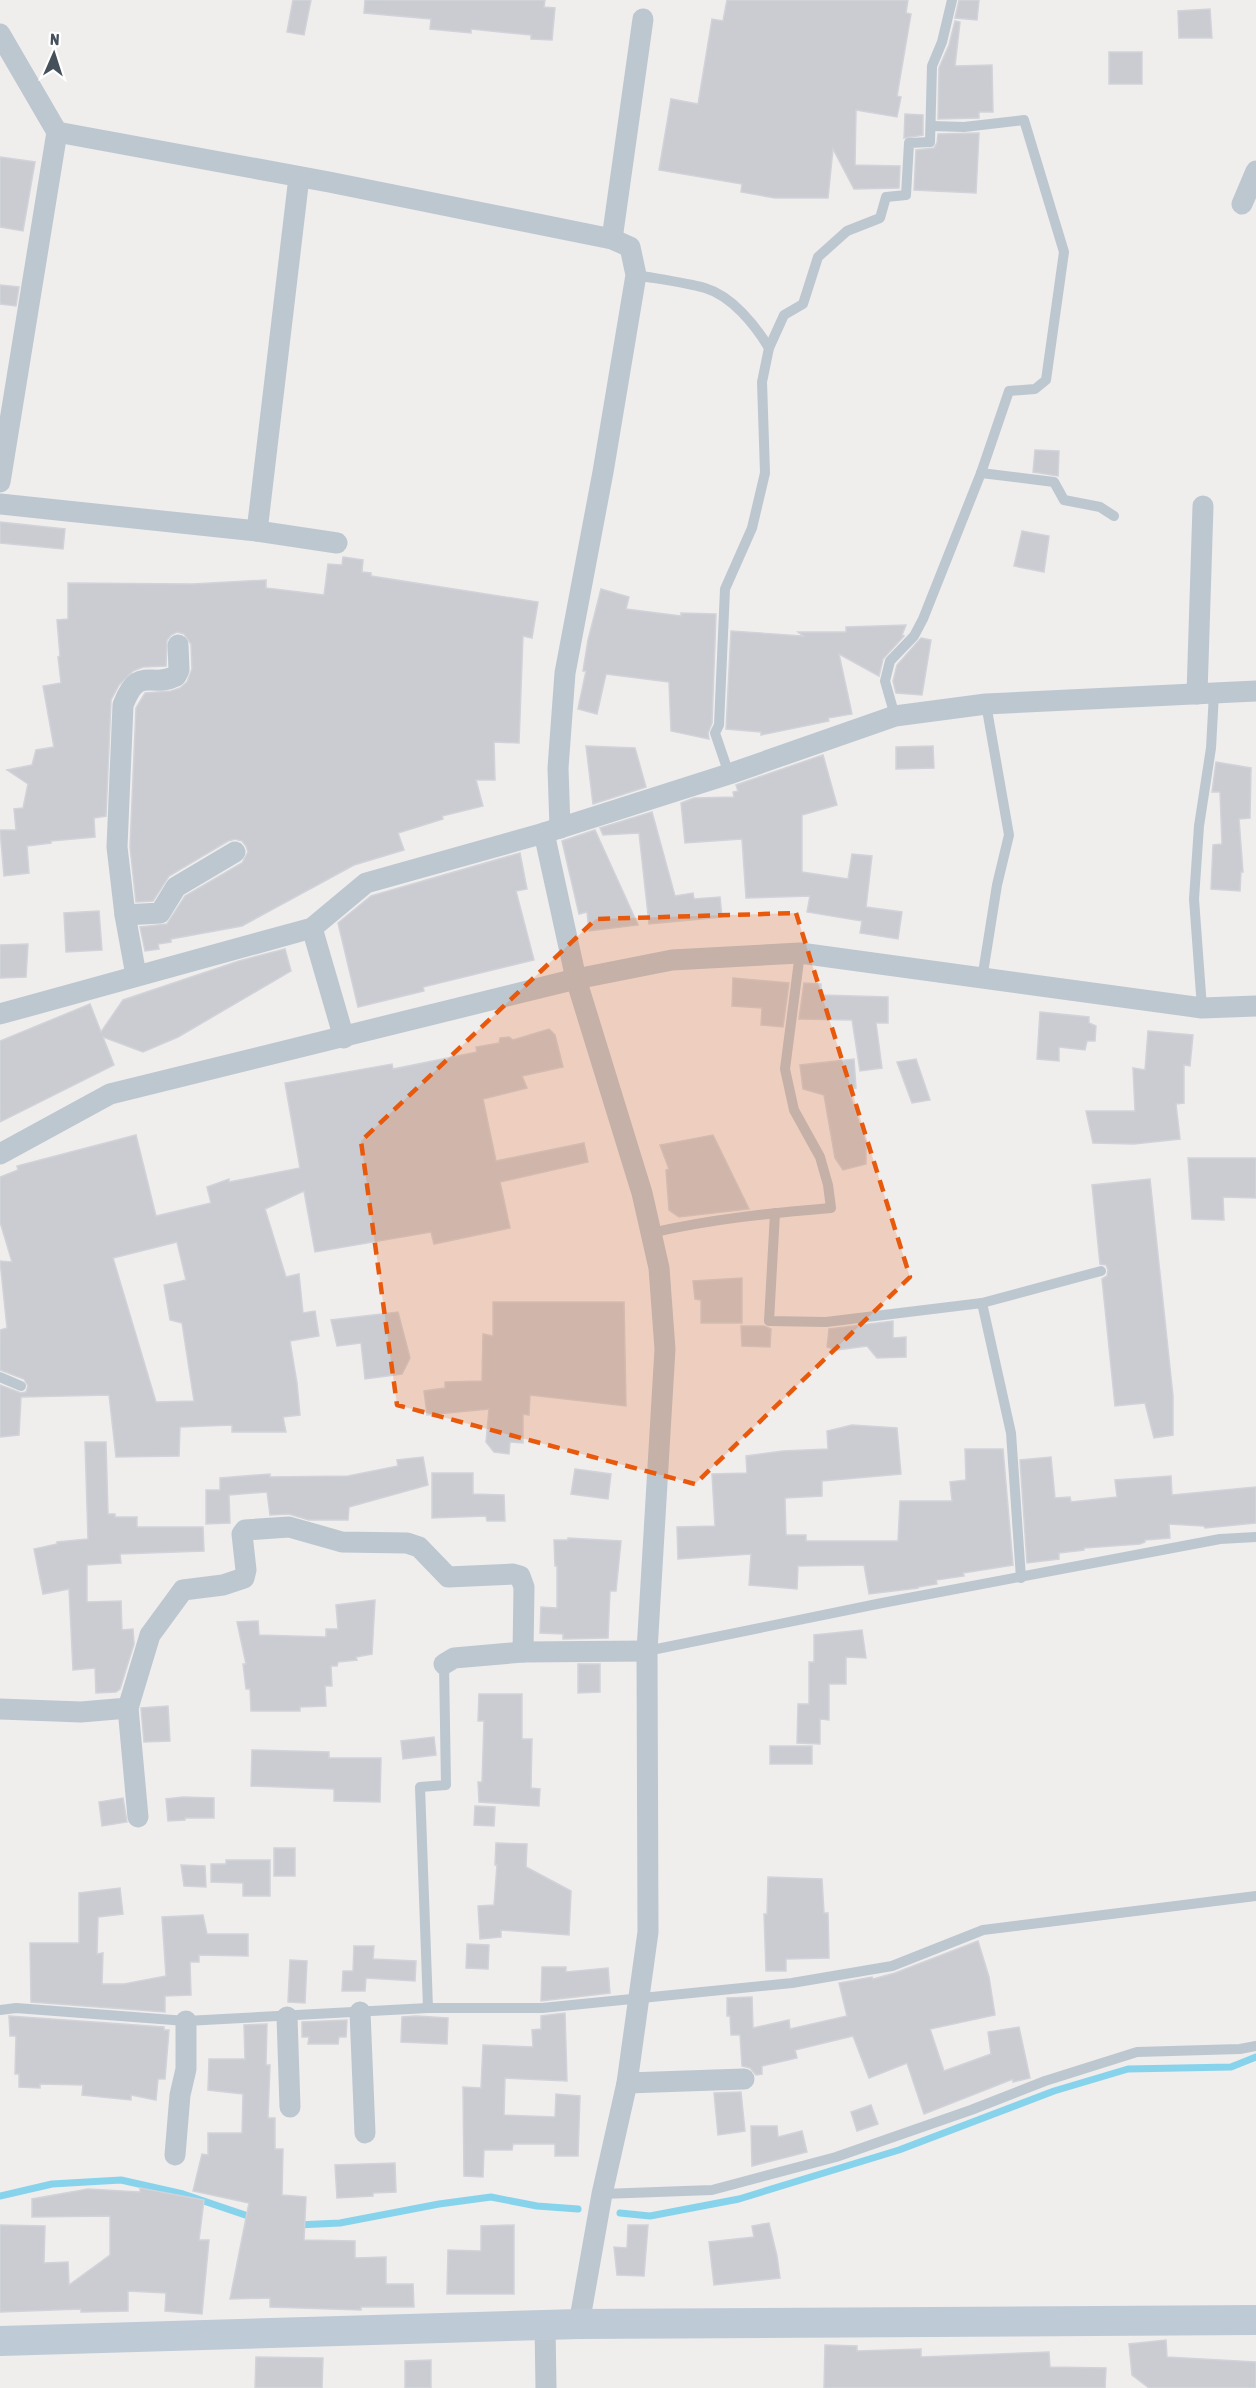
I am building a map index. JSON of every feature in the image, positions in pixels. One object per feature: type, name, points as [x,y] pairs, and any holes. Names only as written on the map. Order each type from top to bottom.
[{"type":"main road","points":[[0,2341],[579,2324],[1256,2320]]},
{"type":"street","points":[[612,239],[643,19]]},
{"type":"street","points":[[0,34],[57,132],[0,482]]},
{"type":"street","points":[[57,132],[612,239],[630,247],[636,275],[603,472],[565,673],[552,830],[576,980],[642,1193],[659,1268],[665,1349],[647,1651],[648,1932],[627,2083],[602,2194],[579,2324]]},
{"type":"street","points":[[1242,204],[1256,171]]},
{"type":"street","points":[[258,531],[299,177]]},
{"type":"street","points":[[0,504],[258,531],[338,543]]},
{"type":"street","points":[[1203,506],[1205,694]]},
{"type":"street","points":[[136,975],[125,915],[117,847],[123,705],[130,688],[142,680],[171,679],[176,676],[179,670],[178,645]]},
{"type":"street","points":[[0,1014],[312,928],[366,883],[552,830],[729,774],[895,716],[986,704],[1256,691]]},
{"type":"street","points":[[125,915],[159,913],[176,887],[235,852]]},
{"type":"street","points":[[312,928],[344,1038]]},
{"type":"street","points":[[0,1154],[110,1094],[576,980],[672,960],[800,953],[1202,1008],[1256,1006]]},
{"type":"street","points":[[138,1817],[128,1708],[150,1635],[183,1590],[223,1585],[244,1578],[246,1569],[242,1531],[290,1527],[342,1542],[407,1543],[419,1547],[448,1577],[513,1574],[520,1576],[524,1587],[523,1652]]},
{"type":"street","points":[[444,1664],[454,1658],[523,1652],[647,1651]]},
{"type":"street","points":[[0,1709],[81,1712],[128,1708]]},
{"type":"street","points":[[360,2012],[365,2133]]},
{"type":"street","points":[[287,2017],[290,2107]]},
{"type":"street","points":[[175,2155],[180,2096],[186,2069],[186,2021]]},
{"type":"street","points":[[627,2083],[744,2079]]},
{"type":"street","points":[[545,2325],[546,2388]]},
{"type":"lane","points":[[729,774],[715,733],[720,724],[725,589],[752,528],[765,473],[762,382],[769,348],[784,315],[803,304],[818,257],[847,231],[880,218],[886,197],[906,195],[909,144],[930,142],[932,66],[942,42],[952,0]]},
{"type":"lane","points":[[895,716],[885,681],[890,661],[914,636],[923,619],[981,473],[1009,392],[1035,389],[1046,380],[1064,252],[1024,120],[964,128],[932,126]]},
{"type":"lane","points":[[636,275],[707,289],[733,304],[756,325],[769,348]]},
{"type":"lane","points":[[981,473],[1054,482],[1064,500],[1100,507],[1114,516]]},
{"type":"lane","points":[[1202,1008],[1194,899],[1199,826],[1211,748],[1205,694]]},
{"type":"lane","points":[[982,979],[996,885],[1008,835],[986,704]]},
{"type":"lane","points":[[651,1233],[681,1226],[831,1208],[828,1185],[820,1157],[794,1110],[785,1070],[800,953]]},
{"type":"lane","points":[[775,1213],[770,1321],[826,1322],[982,1302],[1101,1271]]},
{"type":"lane","points":[[982,1302],[1011,1433],[1021,1578]]},
{"type":"lane","points":[[0,1377],[21,1386]]},
{"type":"lane","points":[[647,1651],[882,1603],[1220,1539],[1256,1537]]},
{"type":"lane","points":[[428,2008],[420,1787],[446,1785],[444,1664]]},
{"type":"lane","points":[[0,2010],[16,2008],[186,2021],[428,2008],[542,2008],[792,1983],[892,1966],[983,1930],[1256,1896]]},
{"type":"lane","points":[[602,2194],[712,2190],[724,2187],[836,2157],[971,2110],[1045,2081],[1137,2052],[1240,2049],[1256,2046]]},
{"type":"highlighted area","points":[[796,913],[910,1277],[695,1484],[397,1405],[361,1141],[596,919]]},
{"type":"building","points":[[293,0],[311,0],[304,35],[287,32]]},
{"type":"building","points":[[365,0],[545,0],[544,7],[555,8],[552,40],[531,39],[531,35],[471,29],[471,33],[430,29],[431,19],[364,13]]},
{"type":"building","points":[[727,0],[908,0],[906,13],[911,14],[897,96],[901,97],[897,117],[856,110],[855,165],[900,166],[899,188],[854,189],[833,149],[828,198],[775,198],[741,192],[742,184],[659,170],[671,99],[698,104],[712,19],[723,21]]},
{"type":"building","points":[[959,0],[979,0],[977,20],[955,18]]},
{"type":"building","points":[[1210,9],[1212,38],[1179,38],[1178,11]]},
{"type":"building","points":[[955,21],[960,22],[955,66],[992,65],[993,112],[979,112],[979,118],[938,119],[939,68],[949,45]]},
{"type":"building","points":[[1109,52],[1142,52],[1142,84],[1109,84]]},
{"type":"building","points":[[905,114],[923,115],[923,135],[904,138]]},
{"type":"building","points":[[979,133],[976,193],[914,190],[916,150],[934,148],[938,134]]},
{"type":"building","points":[[0,157],[35,162],[23,231],[0,227]]},
{"type":"building","points":[[0,285],[19,287],[16,306],[0,304]]},
{"type":"building","points":[[1035,450],[1059,451],[1058,476],[1033,472]]},
{"type":"building","points":[[0,522],[65,529],[63,549],[0,543]]},
{"type":"building","points":[[1022,531],[1049,536],[1044,572],[1014,566]]},
{"type":"building","points":[[343,557],[363,560],[362,572],[371,573],[371,576],[538,602],[532,638],[523,636],[519,743],[494,742],[495,780],[476,780],[483,806],[442,816],[443,819],[398,833],[404,850],[354,865],[242,926],[171,939],[171,942],[158,944],[159,949],[145,951],[140,927],[167,924],[185,896],[242,863],[248,852],[242,841],[235,839],[228,841],[169,876],[153,901],[136,902],[130,847],[136,708],[145,693],[171,691],[187,682],[192,669],[191,644],[184,634],[177,632],[167,640],[166,666],[143,667],[133,671],[119,685],[111,700],[106,816],[94,818],[95,837],[51,841],[51,843],[27,846],[29,873],[4,876],[0,830],[16,830],[14,809],[23,808],[28,784],[7,770],[32,765],[36,750],[54,747],[43,686],[61,683],[57,620],[68,619],[68,583],[192,584],[266,580],[266,588],[324,595],[328,564],[342,565]]},
{"type":"building","points":[[601,589],[629,597],[626,609],[681,616],[681,613],[716,614],[712,723],[708,733],[709,739],[671,731],[669,682],[606,674],[597,714],[578,709],[586,671],[583,671],[588,640]]},
{"type":"building","points":[[906,625],[902,635],[904,636],[883,659],[879,676],[839,654],[852,714],[761,735],[761,732],[726,729],[731,631],[803,636],[798,632],[846,632],[846,627]]},
{"type":"building","points":[[921,638],[931,640],[922,695],[896,693],[893,681],[897,665]]},
{"type":"building","points":[[586,746],[635,748],[646,787],[593,804]]},
{"type":"building","points":[[933,746],[934,768],[896,769],[896,747]]},
{"type":"building","points":[[823,755],[837,805],[802,815],[802,872],[848,879],[852,854],[872,856],[866,907],[902,912],[898,939],[860,933],[862,921],[807,912],[810,896],[746,898],[742,839],[685,843],[681,803],[694,798],[734,797],[733,792],[738,791],[736,785]]},
{"type":"building","points":[[1216,762],[1251,768],[1250,818],[1239,819],[1243,872],[1241,872],[1240,891],[1211,889],[1213,845],[1222,844],[1220,792],[1212,792]]},
{"type":"building","points":[[652,812],[675,896],[693,893],[694,899],[720,897],[722,917],[649,924],[639,833],[603,835],[600,828]]},
{"type":"building","points":[[595,830],[638,925],[589,931],[587,912],[579,914],[562,841]]},
{"type":"building","points":[[520,853],[527,889],[516,891],[534,960],[423,987],[424,991],[358,1007],[338,923],[371,896]]},
{"type":"building","points":[[99,911],[102,950],[66,952],[64,913]]},
{"type":"building","points":[[28,944],[26,977],[0,978],[0,945]]},
{"type":"building","points":[[285,949],[291,971],[178,1037],[143,1052],[103,1037],[114,1065],[0,1122],[0,1041],[90,1004],[101,1032],[123,1000],[239,961]]},
{"type":"building","points":[[733,978],[789,983],[783,1027],[761,1025],[762,1008],[732,1006]]},
{"type":"building","points":[[804,983],[821,984],[821,995],[888,997],[888,1023],[876,1023],[882,1068],[860,1071],[852,1020],[799,1019]]},
{"type":"building","points":[[1040,1012],[1089,1017],[1089,1023],[1096,1026],[1095,1041],[1087,1041],[1085,1050],[1059,1047],[1059,1061],[1037,1059]]},
{"type":"building","points":[[549,1029],[555,1035],[563,1067],[522,1076],[527,1088],[483,1099],[496,1161],[584,1143],[588,1162],[500,1182],[510,1228],[434,1244],[431,1232],[315,1252],[304,1191],[265,1209],[286,1277],[299,1274],[303,1313],[315,1311],[319,1336],[290,1341],[300,1415],[283,1417],[286,1432],[232,1432],[232,1425],[180,1427],[179,1456],[116,1457],[109,1395],[21,1397],[19,1435],[0,1437],[0,1385],[21,1393],[26,1392],[28,1386],[24,1379],[0,1370],[0,1330],[7,1328],[0,1261],[12,1262],[0,1222],[0,1177],[18,1170],[17,1166],[136,1135],[156,1216],[211,1203],[207,1187],[229,1179],[229,1182],[300,1168],[285,1083],[392,1064],[393,1069],[477,1052],[476,1047],[499,1043],[500,1038],[509,1037],[513,1040]],"holes":[[[177,1242],[186,1280],[164,1285],[170,1320],[182,1323],[194,1401],[156,1402],[113,1258]]]},
{"type":"building","points":[[1148,1031],[1193,1035],[1190,1066],[1184,1065],[1184,1103],[1176,1104],[1180,1139],[1134,1144],[1093,1143],[1086,1111],[1135,1111],[1133,1068],[1145,1070]]},
{"type":"building","points":[[854,1059],[856,1088],[848,1089],[866,1143],[866,1164],[843,1170],[835,1158],[824,1095],[803,1089],[800,1065]]},
{"type":"building","points":[[916,1059],[930,1100],[912,1103],[897,1062]]},
{"type":"building","points":[[713,1135],[749,1209],[679,1217],[669,1210],[666,1170],[669,1169],[660,1145]]},
{"type":"building","points":[[1188,1158],[1256,1158],[1256,1198],[1223,1197],[1224,1220],[1192,1219]]},
{"type":"building","points":[[1150,1179],[1173,1396],[1173,1435],[1154,1438],[1145,1403],[1115,1406],[1102,1279],[1107,1276],[1108,1270],[1106,1265],[1100,1264],[1092,1185]]},
{"type":"building","points":[[742,1278],[742,1323],[701,1323],[701,1300],[695,1299],[693,1281]]},
{"type":"building","points":[[493,1302],[624,1302],[626,1406],[530,1395],[529,1415],[523,1414],[523,1443],[510,1442],[509,1454],[494,1452],[486,1442],[489,1409],[427,1415],[424,1391],[445,1388],[445,1382],[482,1381],[483,1334],[493,1336]]},
{"type":"building","points":[[398,1312],[410,1358],[402,1374],[365,1379],[361,1343],[337,1346],[331,1320]]},
{"type":"building","points":[[893,1321],[893,1338],[906,1337],[906,1357],[877,1358],[867,1346],[837,1350],[827,1347],[829,1329]]},
{"type":"building","points":[[741,1326],[764,1326],[771,1329],[770,1347],[742,1346]]},
{"type":"building","points":[[852,1425],[897,1428],[901,1474],[822,1481],[822,1496],[785,1498],[786,1535],[806,1535],[806,1541],[898,1541],[900,1501],[952,1501],[950,1482],[966,1480],[965,1449],[1003,1449],[1013,1565],[963,1573],[964,1576],[936,1580],[937,1584],[918,1588],[869,1594],[864,1565],[798,1566],[797,1589],[749,1585],[751,1554],[678,1559],[677,1527],[715,1526],[712,1474],[747,1473],[746,1456],[783,1451],[828,1449],[827,1431]]},
{"type":"building","points":[[85,1442],[106,1442],[108,1514],[115,1514],[115,1517],[137,1517],[137,1527],[203,1527],[204,1551],[120,1554],[121,1563],[87,1565],[87,1602],[121,1601],[122,1630],[133,1629],[134,1644],[120,1689],[116,1692],[96,1693],[95,1668],[73,1670],[69,1589],[43,1594],[34,1549],[57,1544],[57,1542],[88,1539]]},
{"type":"building","points":[[423,1457],[428,1485],[349,1507],[348,1520],[309,1520],[289,1514],[270,1515],[267,1492],[229,1495],[230,1523],[206,1524],[206,1490],[220,1490],[220,1478],[270,1474],[270,1477],[348,1476],[398,1466],[397,1460]]},
{"type":"building","points":[[1051,1457],[1055,1498],[1070,1497],[1071,1502],[1117,1497],[1115,1480],[1171,1476],[1172,1495],[1256,1487],[1256,1523],[1205,1528],[1204,1526],[1169,1524],[1170,1538],[1145,1540],[1140,1544],[1084,1548],[1084,1550],[1059,1553],[1059,1559],[1027,1563],[1020,1460]]},
{"type":"building","points":[[575,1469],[611,1474],[608,1499],[571,1494]]},
{"type":"building","points":[[432,1473],[473,1473],[473,1494],[504,1495],[505,1521],[487,1521],[486,1516],[432,1518]]},
{"type":"building","points":[[568,1538],[621,1541],[616,1591],[610,1591],[608,1638],[563,1639],[563,1634],[540,1633],[541,1607],[557,1608],[557,1566],[555,1566],[554,1540],[568,1540]]},
{"type":"building","points":[[375,1600],[372,1654],[356,1657],[357,1660],[338,1662],[337,1666],[331,1666],[332,1686],[325,1686],[326,1706],[300,1707],[300,1711],[251,1711],[250,1689],[246,1689],[243,1664],[246,1664],[237,1622],[258,1621],[259,1635],[326,1637],[326,1629],[338,1629],[336,1605]]},
{"type":"building","points":[[862,1630],[866,1658],[846,1657],[846,1684],[829,1684],[829,1720],[820,1719],[820,1744],[797,1743],[798,1704],[809,1704],[809,1662],[814,1662],[814,1635]]},
{"type":"building","points":[[578,1664],[600,1664],[600,1692],[578,1693]]},
{"type":"building","points":[[479,1694],[522,1694],[522,1739],[532,1739],[531,1788],[540,1789],[539,1806],[479,1802],[478,1782],[482,1782],[484,1721],[478,1721]]},
{"type":"building","points":[[168,1706],[170,1741],[144,1742],[141,1708]]},
{"type":"building","points":[[434,1737],[436,1755],[403,1759],[401,1741]]},
{"type":"building","points":[[770,1746],[812,1746],[812,1764],[770,1764]]},
{"type":"building","points":[[252,1750],[329,1752],[329,1758],[381,1758],[380,1802],[334,1801],[334,1789],[251,1786]]},
{"type":"building","points":[[123,1798],[127,1822],[102,1826],[99,1802]]},
{"type":"building","points":[[214,1798],[214,1818],[185,1818],[185,1820],[168,1821],[166,1799]]},
{"type":"building","points":[[475,1806],[495,1807],[494,1826],[474,1825]]},
{"type":"building","points":[[496,1843],[527,1844],[526,1867],[571,1891],[569,1935],[501,1930],[501,1937],[480,1939],[478,1906],[494,1905]]},
{"type":"building","points":[[274,1848],[295,1848],[295,1876],[274,1876]]},
{"type":"building","points":[[226,1860],[270,1860],[270,1896],[243,1896],[243,1883],[211,1882],[211,1864],[226,1864]]},
{"type":"building","points":[[181,1865],[205,1866],[206,1887],[184,1886]]},
{"type":"building","points":[[768,1877],[822,1879],[824,1913],[828,1913],[829,1958],[786,1959],[786,1971],[766,1971],[764,1914],[767,1914]]},
{"type":"building","points":[[120,1888],[123,1914],[98,1917],[97,1954],[103,1953],[102,1984],[124,1984],[166,1976],[162,1917],[203,1915],[207,1934],[248,1934],[248,1956],[199,1955],[199,1962],[190,1962],[191,1995],[165,1996],[165,2012],[31,2002],[30,1943],[79,1943],[79,1893]]},
{"type":"building","points":[[978,1941],[989,1977],[995,2015],[930,2029],[944,2071],[991,2054],[988,2032],[1019,2027],[1030,2078],[1013,2082],[1013,2079],[924,2114],[907,2063],[869,2078],[853,2036],[795,2050],[797,2058],[762,2066],[762,2074],[756,2075],[750,2068],[742,2066],[740,2035],[731,2035],[730,2016],[727,2016],[727,1998],[752,1997],[753,2028],[789,2020],[790,2029],[847,2016],[839,1983],[872,1977],[873,1979],[895,1973]]},
{"type":"building","points":[[467,1944],[489,1945],[488,1969],[466,1968]]},
{"type":"building","points":[[354,1946],[374,1946],[373,1959],[416,1961],[415,1981],[366,1978],[365,1991],[342,1991],[343,1971],[353,1971]]},
{"type":"building","points":[[290,1960],[307,1961],[305,2003],[288,2002]]},
{"type":"building","points":[[542,1967],[566,1967],[566,1972],[608,1968],[610,1993],[541,2001]]},
{"type":"building","points":[[565,2013],[567,2081],[505,2078],[504,2115],[555,2117],[556,2094],[580,2096],[578,2156],[555,2156],[555,2144],[513,2144],[512,2150],[484,2150],[483,2177],[464,2176],[463,2087],[481,2088],[483,2045],[533,2047],[532,2030],[541,2029],[541,2016]]},
{"type":"building","points":[[9,2016],[164,2027],[164,2030],[169,2030],[165,2079],[158,2079],[156,2100],[131,2095],[131,2100],[82,2095],[83,2085],[40,2084],[40,2088],[19,2087],[19,2074],[15,2074],[16,2036],[10,2036]]},
{"type":"building","points":[[402,2017],[448,2018],[447,2044],[401,2042]]},
{"type":"building","points":[[347,2020],[346,2037],[339,2037],[338,2044],[308,2044],[309,2037],[302,2037],[302,2022]]},
{"type":"building","points":[[267,2024],[266,2065],[270,2065],[268,2118],[275,2118],[275,2149],[283,2149],[282,2195],[306,2197],[304,2240],[355,2241],[355,2258],[386,2257],[386,2284],[413,2284],[414,2307],[361,2307],[361,2310],[270,2307],[270,2298],[230,2299],[249,2203],[193,2191],[202,2154],[208,2155],[208,2133],[242,2133],[243,2094],[208,2090],[209,2059],[245,2059],[244,2025]]},
{"type":"building","points":[[741,2092],[745,2131],[718,2135],[714,2093]]},
{"type":"building","points":[[871,2105],[878,2124],[857,2131],[851,2112]]},
{"type":"building","points":[[751,2126],[777,2126],[778,2137],[802,2131],[807,2152],[752,2166]]},
{"type":"building","points":[[395,2163],[396,2192],[337,2198],[335,2165]]},
{"type":"building","points":[[140,2188],[204,2200],[199,2240],[209,2240],[202,2314],[165,2311],[166,2293],[128,2291],[128,2311],[81,2312],[81,2309],[0,2312],[0,2225],[45,2226],[44,2263],[68,2262],[69,2285],[110,2255],[110,2216],[32,2217],[32,2199],[88,2189],[140,2192]]},
{"type":"building","points":[[769,2223],[780,2278],[714,2285],[709,2242],[754,2237],[752,2226]]},
{"type":"building","points":[[514,2225],[514,2294],[447,2294],[448,2250],[481,2251],[481,2226]]},
{"type":"building","points":[[628,2225],[648,2225],[644,2276],[617,2275],[614,2247],[627,2248]]},
{"type":"building","points":[[1166,2340],[1167,2357],[1256,2362],[1256,2388],[1149,2388],[1132,2375],[1129,2344]]},
{"type":"building","points":[[825,2345],[857,2346],[857,2351],[921,2349],[921,2357],[1049,2352],[1050,2367],[1106,2368],[1105,2388],[824,2388]]},
{"type":"building","points":[[256,2357],[323,2358],[322,2388],[255,2388]]},
{"type":"building","points":[[431,2360],[431,2388],[405,2388],[405,2361]]},
{"type":"waterway","points":[[620,2213],[650,2216],[739,2199],[899,2150],[1054,2091],[1128,2069],[1231,2067],[1256,2057]]},
{"type":"waterway","points":[[0,2196],[52,2184],[121,2180],[183,2194],[254,2218]]},
{"type":"waterway","points":[[297,2225],[340,2223],[439,2204],[491,2197],[537,2206],[578,2209]]}]
